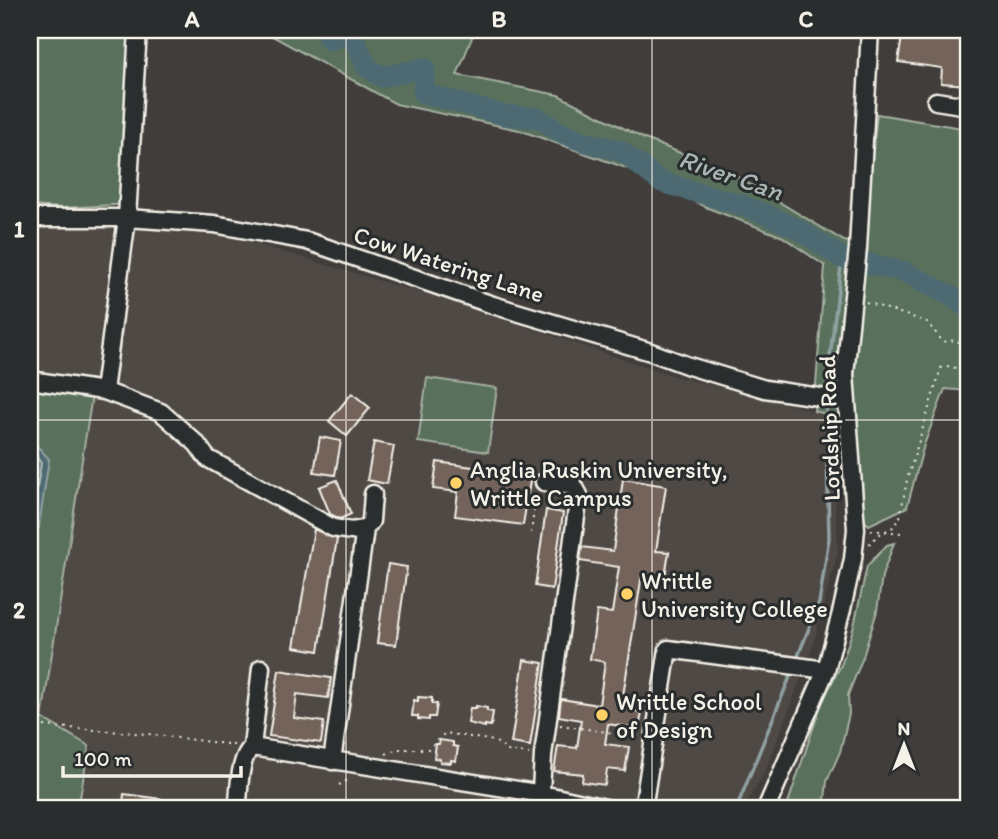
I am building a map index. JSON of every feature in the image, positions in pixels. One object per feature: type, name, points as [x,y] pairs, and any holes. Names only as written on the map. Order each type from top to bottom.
[{"type":"street","points":[[104,391],[127,218],[138,30]]},
{"type":"street","name":"Lordship Road","points":[[766,809],[826,670],[853,559],[856,529],[845,373],[858,248],[870,30]]},
{"type":"street","points":[[936,101],[968,106]]},
{"type":"street","name":"Cow Watering Lane","points":[[30,218],[127,218],[214,223],[307,241],[493,305],[765,389],[846,401]]},
{"type":"street","points":[[30,380],[104,391],[161,412],[197,444],[207,458],[332,528],[351,531],[365,529]]},
{"type":"street","points":[[541,802],[543,755],[579,495],[574,486],[544,482]]},
{"type":"street","points":[[332,761],[365,529],[371,521],[373,494]]},
{"type":"street","points":[[643,809],[668,649],[826,670]]},
{"type":"street","points":[[237,809],[244,762],[252,747],[261,668]]},
{"type":"street","points":[[252,747],[363,765],[541,802],[610,809]]},
{"type":"path","points":[[853,300],[927,322],[943,342],[956,340],[968,349]]},
{"type":"path","points":[[853,559],[885,531],[895,526],[900,516],[907,480],[941,368],[949,366],[968,372]]},
{"type":"path","points":[[856,529],[901,533]]},
{"type":"path","points":[[548,722],[654,738]]},
{"type":"path","points":[[30,724],[148,734],[252,747]]},
{"type":"path","points":[[340,785],[346,783],[363,765],[397,748],[429,749],[445,733],[495,741],[508,751],[543,755]]},
{"type":"shaded area","name":"Anglia Ruskin University, Writtle Campus","points":[[30,225],[219,233],[445,300],[674,376],[831,415],[838,552],[811,652],[766,770],[743,809],[78,809],[89,746],[41,718],[93,390],[30,381]]},
{"type":"green space","points":[[30,30],[144,30],[129,204],[64,208],[30,206]]},
{"type":"green space","points":[[232,30],[475,30],[457,75],[558,95],[645,139],[731,173],[844,241],[862,244],[877,114],[968,129],[968,391],[945,389],[924,445],[907,507],[869,525],[865,521],[853,421],[814,411],[825,266],[783,237],[708,208],[629,169],[519,130],[396,104],[267,33]]},
{"type":"green space","points":[[427,378],[497,388],[488,452],[418,442]]},
{"type":"green space","points":[[30,381],[93,389],[42,718],[89,746],[78,809],[30,809]]},
{"type":"green space","points":[[894,543],[882,576],[877,611],[848,695],[849,714],[840,752],[827,781],[824,809],[786,809],[822,702],[842,663],[854,626],[867,566],[887,545]]},
{"type":"water","points":[[30,438],[49,459],[39,526],[30,557]]},
{"type":"building","points":[[903,30],[968,30],[968,85],[941,83],[942,68],[898,62]]},
{"type":"building","points":[[352,393],[370,408],[347,436],[329,421]]},
{"type":"building","points":[[320,437],[341,441],[335,475],[314,472]]},
{"type":"building","points":[[374,442],[394,446],[387,484],[367,480]]},
{"type":"building","points":[[437,462],[531,475],[523,525],[455,516],[458,492],[433,489]]},
{"type":"building","name":"Writtle University College","points":[[623,479],[666,486],[656,551],[669,552],[665,577],[642,574],[621,709],[642,712],[639,729],[608,724],[605,744],[629,747],[625,771],[607,769],[605,785],[582,782],[583,774],[554,771],[558,746],[577,748],[581,720],[559,716],[561,699],[599,705],[605,662],[590,659],[597,611],[612,613],[619,567],[580,561],[582,547],[613,551]]},
{"type":"building","points":[[337,480],[351,514],[340,519],[330,514],[319,487]]},
{"type":"building","points":[[546,510],[563,513],[552,589],[535,586]]},
{"type":"building","points":[[314,529],[337,539],[319,651],[294,647]]},
{"type":"building","points":[[388,564],[407,567],[396,645],[377,643]]},
{"type":"building","points":[[524,660],[543,663],[530,746],[511,743]]},
{"type":"building","points":[[279,670],[331,678],[328,698],[297,694],[294,718],[324,722],[321,743],[269,736]]},
{"type":"building","points":[[418,697],[432,698],[432,704],[437,704],[435,717],[429,717],[429,720],[412,716],[414,700],[418,701]]},
{"type":"building","points":[[476,706],[493,712],[491,726],[468,723],[470,708]]},
{"type":"building","points":[[440,740],[453,742],[453,746],[458,747],[456,761],[440,762],[440,759],[434,758],[436,744],[439,744]]},
{"type":"building","points":[[124,794],[162,799],[160,809],[122,809]]},
{"type":"waterway","name":"River Can","points":[[325,30],[330,40],[351,33],[367,67],[382,77],[425,68],[423,93],[503,115],[538,118],[560,132],[582,141],[621,151],[661,182],[767,215],[800,230],[842,258],[905,272],[968,308]]},
{"type":"waterway","points":[[826,390],[842,258]]},
{"type":"waterway","points":[[796,661],[819,603],[829,538],[826,409]]},
{"type":"waterway","points":[[736,809],[792,672]]},
{"type":"place","name":"Anglia Ruskin University, Writtle Campus","points":[[456,483]]},
{"type":"place","name":"Writtle University College","points":[[627,594]]},
{"type":"place","name":"Writtle School of Design","points":[[602,715]]}]
